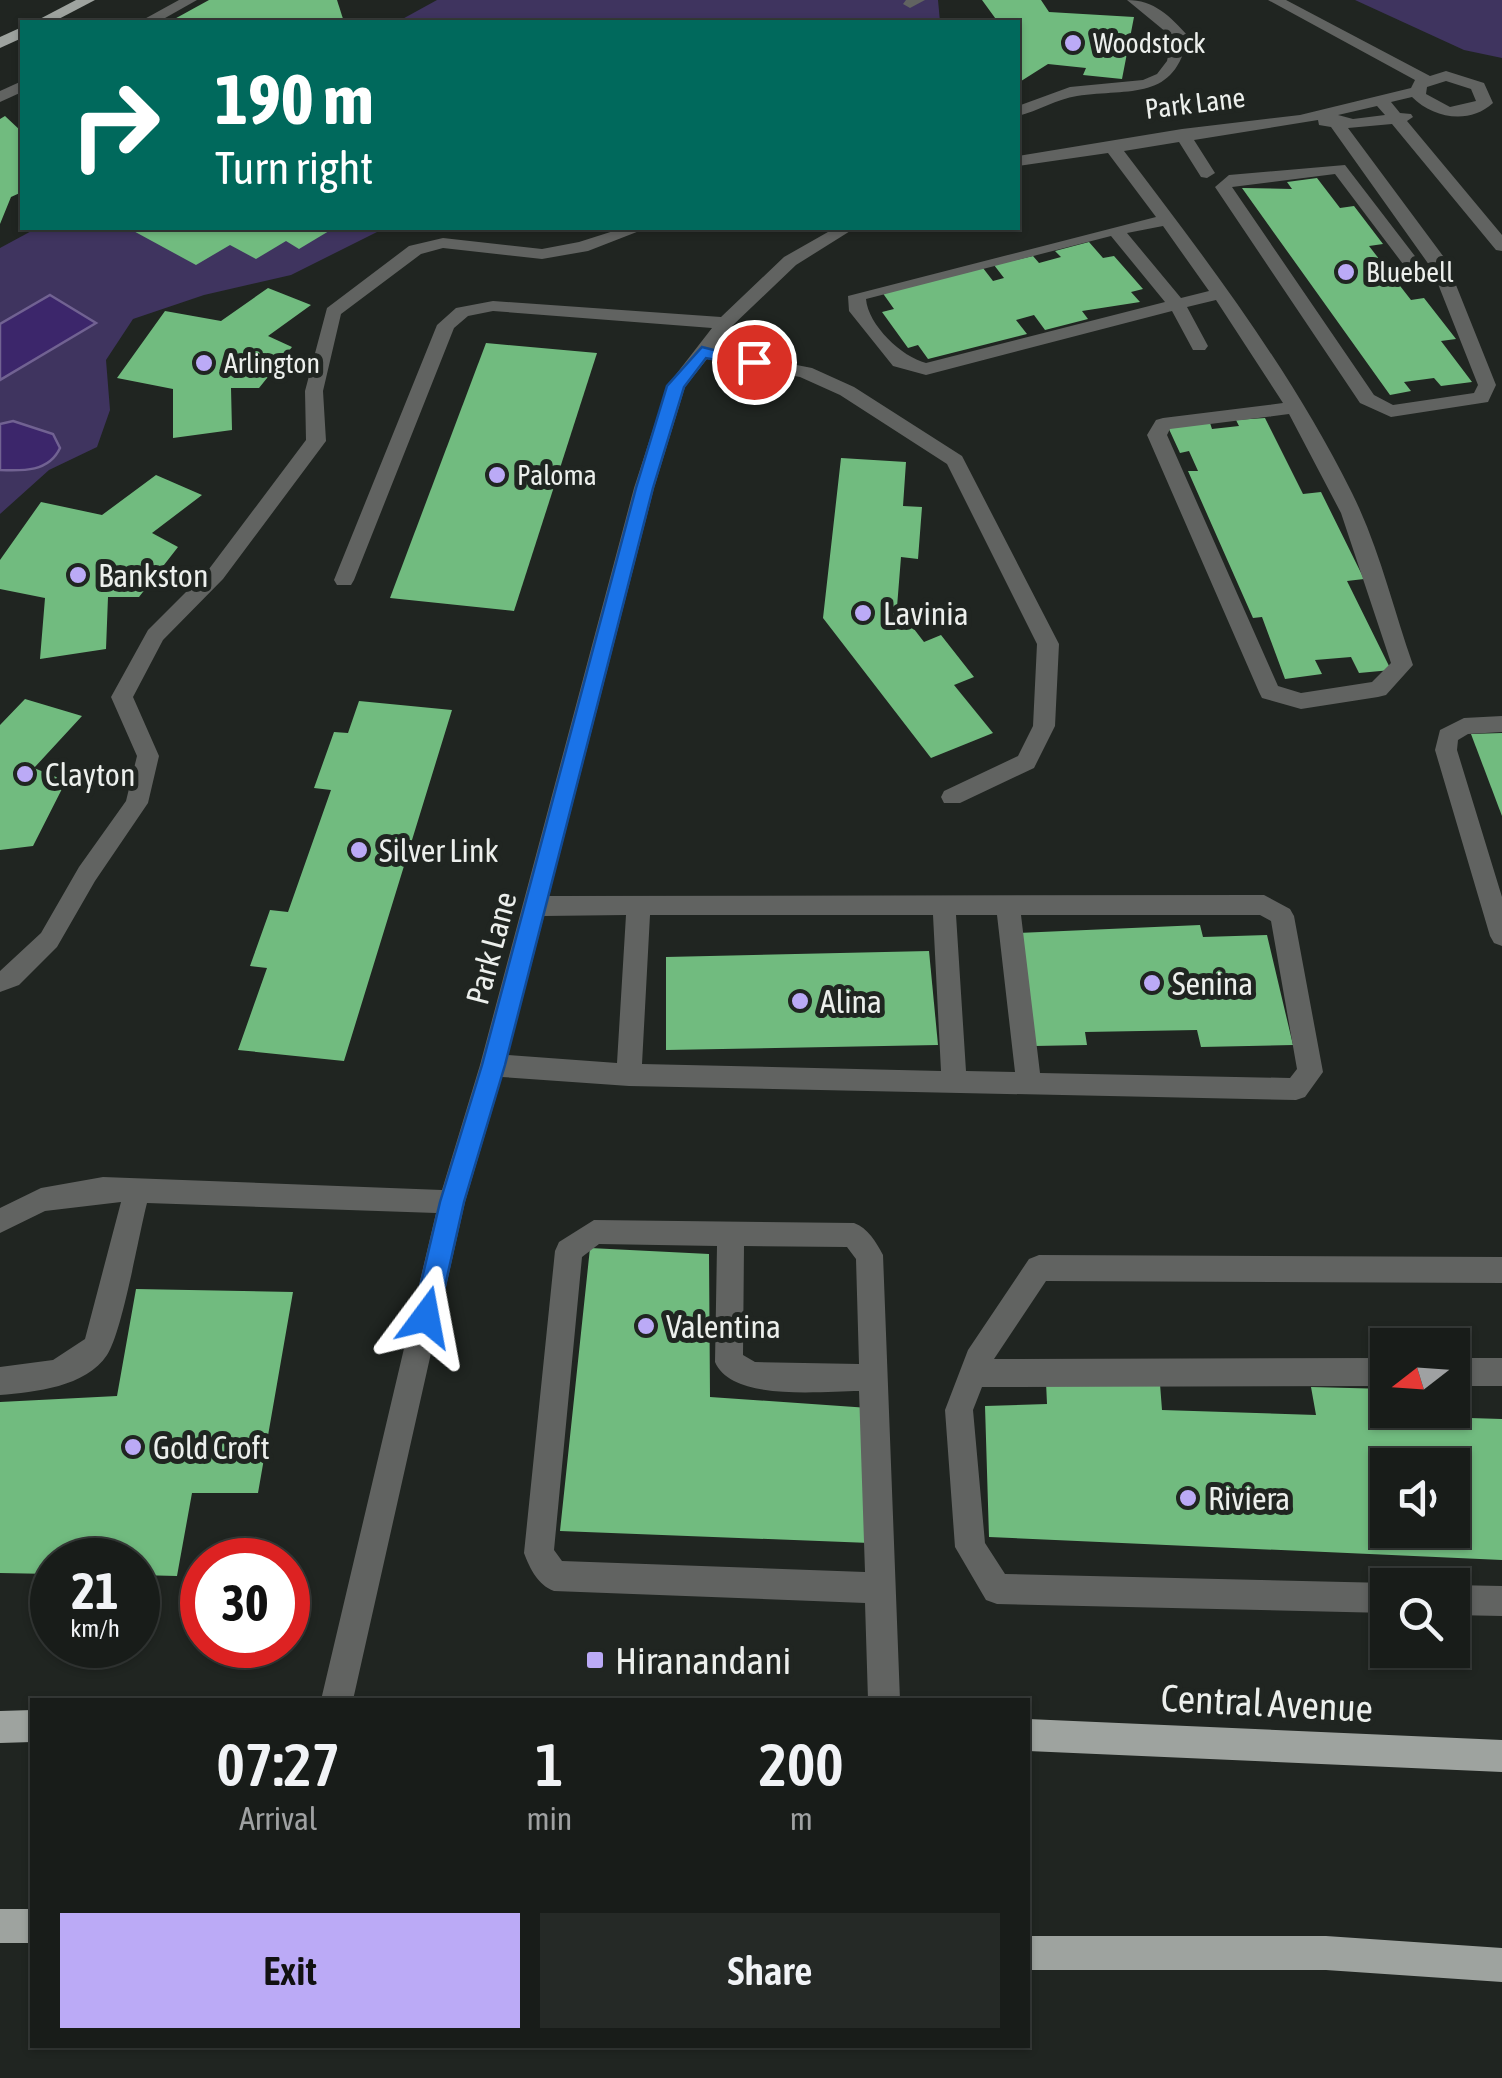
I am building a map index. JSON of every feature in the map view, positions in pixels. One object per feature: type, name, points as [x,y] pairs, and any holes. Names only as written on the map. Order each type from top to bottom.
[{"type":"main road","points":[[46,20],[88,0]]},
{"type":"main road","points":[[0,1727],[30,1726]]},
{"type":"main road","name":"Central Avenue","points":[[1030,1735],[1502,1756]]},
{"type":"main road","points":[[0,1926],[30,1926]]},
{"type":"main road","points":[[1030,1952],[1326,1953],[1502,1965]]},
{"type":"street","points":[[151,20],[190,0]]},
{"type":"street","points":[[1020,110],[1070,92],[1146,84],[1163,78],[1175,62],[1180,36],[1159,15],[1134,0]]},
{"type":"street","points":[[1275,0],[1421,85]]},
{"type":"street","points":[[1331,117],[1446,76],[1502,82]]},
{"type":"street","points":[[1468,81],[1484,92],[1485,104],[1480,108]]},
{"type":"street","points":[[1421,85],[1422,101],[1440,110],[1462,113],[1502,106]]},
{"type":"street","points":[[1379,98],[1502,246]]},
{"type":"street","points":[[1331,117],[1395,119],[1440,110]]},
{"type":"street","points":[[1331,117],[1438,260],[1442,280],[1488,385],[1481,398],[1391,412],[1367,399],[1222,187],[1229,180],[1339,169],[1415,268],[1442,280]]},
{"type":"street","name":"Park Lane","points":[[1020,161],[1182,134],[1331,117]]},
{"type":"street","points":[[1182,134],[1208,173]]},
{"type":"street","points":[[1111,145],[1220,294],[1292,408],[1342,494],[1402,665],[1378,689],[1301,701],[1270,692],[1157,435],[1162,424],[1292,408]]},
{"type":"street","points":[[1167,220],[857,296],[858,311],[900,362],[926,368],[1220,294]]},
{"type":"street","points":[[0,982],[10,978],[49,940],[87,874],[137,803],[148,756],[122,697],[155,634],[216,574],[316,441],[314,390],[333,312],[415,250],[443,244],[542,254],[582,247],[632,230]]},
{"type":"street","name":"Park Lane","points":[[338,1698],[452,1202],[536,906],[644,488],[676,386],[725,323],[790,262],[843,230]]},
{"type":"street","points":[[1115,230],[1176,304],[1199,346]]},
{"type":"street","points":[[344,580],[446,324],[462,312],[492,306],[725,323]]},
{"type":"street","points":[[702,352],[806,372],[848,391],[955,460],[1048,644],[1044,726],[1026,762],[952,797]]},
{"type":"street","points":[[1502,724],[1464,726],[1448,736],[1446,750],[1502,936]]},
{"type":"street","points":[[493,1065],[629,1076],[1296,1089],[1310,1072],[1282,916],[1264,905],[638,909],[536,906]]},
{"type":"street","points":[[1008,907],[1029,1084]]},
{"type":"street","points":[[944,908],[954,1082]]},
{"type":"street","points":[[629,1076],[638,909]]},
{"type":"street","points":[[0,1221],[41,1200],[103,1190],[452,1202]]},
{"type":"street","points":[[0,1381],[41,1378],[79,1366],[97,1346],[137,1190]]},
{"type":"street","points":[[880,1588],[554,1576],[539,1553],[569,1251],[594,1232],[854,1234],[869,1255],[884,1698]]},
{"type":"street","points":[[731,1233],[729,1362],[751,1376],[873,1378]]},
{"type":"street","points":[[1370,1598],[997,1589],[970,1546],[959,1410],[972,1372],[1039,1268],[1502,1270]]},
{"type":"street","points":[[972,1372],[1370,1372]]},
{"type":"street","points":[[1470,1372],[1502,1372]]},
{"type":"street","points":[[1470,1600],[1502,1601]]},
{"type":"shaded area","points":[[437,0],[938,0],[940,20],[401,20]]},
{"type":"shaded area","points":[[1355,0],[1502,0],[1502,58],[1464,50]]},
{"type":"shaded area","points":[[33,230],[381,230],[291,275],[204,295],[133,319],[106,360],[110,410],[97,447],[49,470],[0,514],[0,248]]},
{"type":"shaded area","points":[[50,295],[96,323],[0,380],[0,324]]},
{"type":"shaded area","points":[[13,421],[53,434],[60,448],[55,456],[42,466],[0,470],[0,424]]},
{"type":"building","points":[[209,0],[337,0],[343,20],[173,20]]},
{"type":"building","name":"Woodstock","points":[[982,0],[1041,0],[1049,12],[1134,17],[1122,79],[1083,75],[1086,68],[1048,64],[1020,82],[1020,20],[997,20]]},
{"type":"building","points":[[5,116],[20,130],[20,193],[11,197],[0,224],[0,119]]},
{"type":"building","name":"Bluebell","points":[[1317,178],[1340,208],[1354,206],[1383,244],[1369,246],[1411,300],[1424,298],[1456,339],[1441,341],[1472,382],[1441,386],[1434,378],[1404,382],[1411,391],[1390,395],[1242,188],[1292,189],[1287,182]]},
{"type":"building","points":[[132,230],[331,230],[299,249],[286,241],[256,259],[230,245],[196,265]]},
{"type":"building","points":[[1089,242],[1103,258],[1114,256],[1143,289],[1131,292],[1140,302],[1082,311],[1088,319],[1045,330],[1034,315],[1016,320],[1027,334],[928,359],[918,345],[908,348],[882,312],[894,309],[882,292],[983,268],[993,281],[1004,278],[994,265],[1033,256],[1039,263],[1061,257],[1055,251]]},
{"type":"building","name":"Arlington","points":[[268,288],[311,305],[268,336],[292,347],[259,388],[231,388],[232,430],[173,438],[173,389],[117,378],[165,311],[221,321]]},
{"type":"building","name":"Paloma","points":[[486,343],[597,353],[514,611],[390,598]]},
{"type":"building","points":[[1265,418],[1303,494],[1321,492],[1364,579],[1347,581],[1391,670],[1359,673],[1351,657],[1315,660],[1322,674],[1285,679],[1262,617],[1253,618],[1188,471],[1198,471],[1189,451],[1180,453],[1168,427],[1210,423],[1212,429],[1239,426],[1236,420]]},
{"type":"building","name":"Lavinia","points":[[841,458],[906,462],[903,506],[922,507],[918,559],[901,557],[897,607],[924,642],[941,635],[974,677],[954,685],[993,733],[931,758],[823,618]]},
{"type":"building","name":"Bankston","points":[[156,475],[202,495],[152,533],[178,547],[139,597],[108,597],[106,649],[40,659],[45,598],[0,589],[0,560],[41,502],[102,515]]},
{"type":"building","name":"Clayton","points":[[25,699],[82,716],[34,768],[66,781],[33,846],[0,850],[0,725]]},
{"type":"building","name":"Silver Link","points":[[359,701],[452,710],[344,1061],[238,1050],[267,968],[250,966],[270,910],[288,912],[331,790],[314,788],[334,732],[348,733]]},
{"type":"building","points":[[1502,733],[1502,816],[1471,734]]},
{"type":"building","name":"Senina","points":[[1200,925],[1203,937],[1267,935],[1293,1045],[1201,1047],[1197,1030],[1085,1032],[1087,1045],[1034,1046],[1018,933]]},
{"type":"building","name":"Alina","points":[[929,951],[938,1045],[666,1050],[666,957]]},
{"type":"building","name":"Valentina","points":[[590,1248],[709,1254],[710,1397],[869,1408],[870,1543],[560,1531]]},
{"type":"building","name":"Gold Croft","points":[[136,1289],[293,1292],[258,1493],[192,1493],[184,1538],[180,1538],[177,1576],[160,1576],[160,1538],[30,1538],[30,1574],[0,1573],[0,1402],[117,1396]]},
{"type":"building","name":"Riviera","points":[[1046,1382],[1160,1384],[1162,1410],[1316,1415],[1311,1387],[1370,1389],[1370,1428],[1470,1428],[1470,1418],[1502,1419],[1502,1560],[989,1537],[985,1406],[1047,1404]]},
{"type":"place","name":"Woodstock","points":[[1073,43]]},
{"type":"place","name":"Bluebell","points":[[1346,272]]},
{"type":"place","name":"Arlington","points":[[204,363]]},
{"type":"place","name":"Paloma","points":[[497,475]]},
{"type":"place","name":"Bankston","points":[[78,575]]},
{"type":"place","name":"Lavinia","points":[[863,613]]},
{"type":"place","name":"Clayton","points":[[25,774]]},
{"type":"place","name":"Silver Link","points":[[359,850]]},
{"type":"place","name":"Senina","points":[[1152,983]]},
{"type":"place","name":"Alina","points":[[800,1001]]},
{"type":"place","name":"Valentina","points":[[646,1326]]},
{"type":"place","name":"Gold Croft","points":[[133,1447]]},
{"type":"place","name":"Riviera","points":[[1188,1498]]},
{"type":"place","name":"Hiranandani","points":[[595,1660]]},
{"type":"route","points":[[426,1317],[452,1202],[536,906],[644,488],[676,386],[702,352],[754,362]]}]
